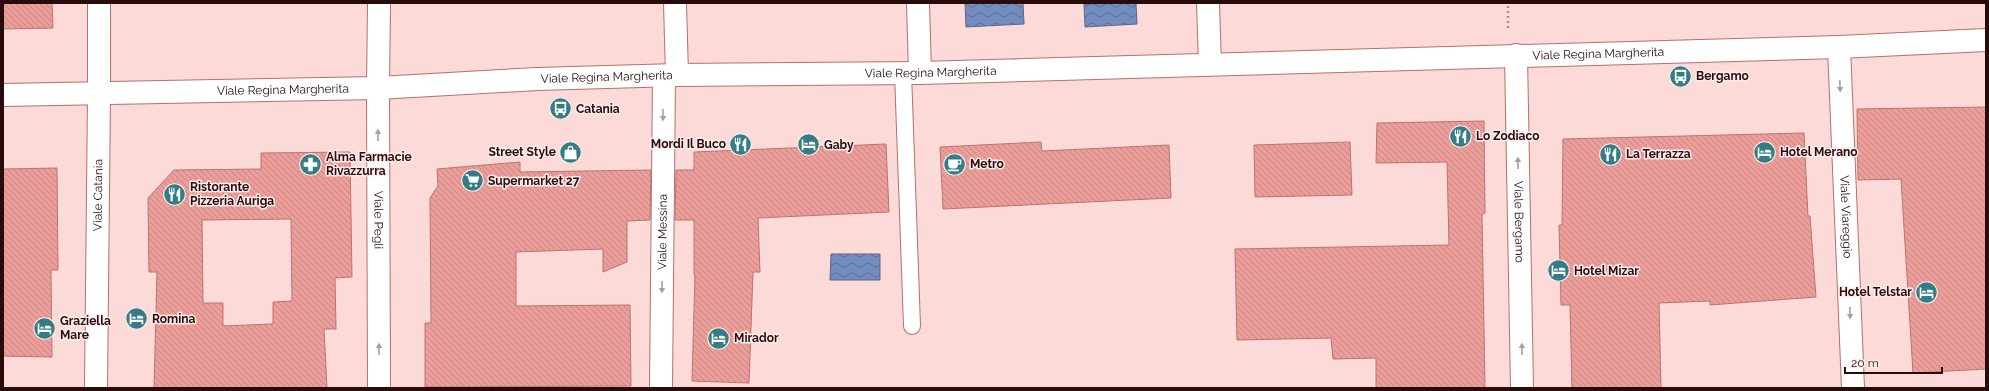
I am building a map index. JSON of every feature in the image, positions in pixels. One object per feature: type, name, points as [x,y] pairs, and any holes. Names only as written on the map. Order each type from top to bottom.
[{"type":"street","name":"Viale Catania","points":[[96,388],[99,3]]},
{"type":"street","name":"Viale Pegli","points":[[379,3],[379,388]]},
{"type":"street","name":"Viale Messina","points":[[661,388],[670,76],[675,3]]},
{"type":"street","points":[[912,73],[918,3]]},
{"type":"street","points":[[1208,3],[1210,64]]},
{"type":"street","name":"Viale Regina Margherita","points":[[3,95],[378,88],[537,79],[912,73],[1839,47],[1986,40]]},
{"type":"street","name":"Viale Viareggio","points":[[1839,47],[1853,388]]},
{"type":"street","name":"Viale Bergamo","points":[[1516,55],[1522,388]]},
{"type":"lane","points":[[912,73],[912,326]]},
{"type":"water","points":[[965,3],[1023,3],[1024,24],[966,27]]},
{"type":"water","points":[[1136,3],[1137,24],[1085,27],[1084,4]]},
{"type":"water","points":[[831,254],[880,254],[880,280],[830,280]]},
{"type":"building","points":[[3,3],[52,3],[53,28],[3,29]]},
{"type":"building","points":[[1986,107],[1986,369],[1913,373],[1901,179],[1858,180],[1857,109]]},
{"type":"building","points":[[1484,121],[1485,213],[1482,214],[1485,388],[1376,388],[1376,358],[1333,359],[1331,338],[1237,340],[1235,249],[1449,245],[1447,162],[1376,163],[1377,123]]},
{"type":"building","points":[[1804,133],[1808,216],[1810,216],[1816,297],[1710,305],[1710,301],[1659,303],[1661,388],[1572,388],[1570,305],[1561,305],[1559,225],[1562,225],[1563,139]]},
{"type":"building","points":[[1041,142],[1042,151],[1169,145],[1171,198],[943,209],[940,147]]},
{"type":"building","points":[[1350,142],[1352,195],[1255,197],[1254,145]]},
{"type":"building","points":[[886,144],[889,212],[758,218],[760,272],[753,272],[749,383],[692,381],[695,275],[694,220],[675,220],[676,170],[694,170],[694,152]]},
{"type":"building","points":[[350,152],[352,277],[335,278],[336,329],[324,329],[327,388],[154,388],[157,272],[149,272],[148,198],[174,170],[261,169],[261,153]],"holes":[[[291,219],[292,301],[273,302],[273,324],[223,326],[223,303],[203,303],[202,220]]]},
{"type":"building","points":[[520,162],[520,172],[651,170],[650,220],[627,221],[627,262],[603,272],[603,249],[516,252],[516,306],[630,305],[631,386],[425,387],[425,323],[431,323],[430,198],[438,186],[437,169]]},
{"type":"building","points":[[57,168],[58,270],[51,270],[52,357],[3,356],[3,169]]},
{"type":"place","name":"Bergamo","points":[[1681,76]]},
{"type":"place","name":"Catania","points":[[560,109]]},
{"type":"place","name":"Lo Zodiaco","points":[[1461,136]]},
{"type":"place","name":"Mordi Il Buco","points":[[741,144]]},
{"type":"place","name":"Gaby","points":[[808,145]]},
{"type":"place","name":"Street Style","points":[[571,152]]},
{"type":"place","name":"Hotel Merano","points":[[1764,152]]},
{"type":"place","name":"La Terrazza","points":[[1611,154]]},
{"type":"place","name":"Alma Farmacie Rivazzurra","points":[[310,164]]},
{"type":"place","name":"Metro","points":[[954,164]]},
{"type":"place","name":"Supermarket 27","points":[[473,181]]},
{"type":"place","name":"Ristorante Pizzeria Auriga","points":[[175,194]]},
{"type":"place","name":"Hotel Mizar","points":[[1558,271]]},
{"type":"place","name":"Hotel Telstar","points":[[1927,292]]},
{"type":"place","name":"Romina","points":[[137,319]]},
{"type":"place","name":"Graziella Mare","points":[[45,328]]},
{"type":"place","name":"Mirador","points":[[718,338]]}]
